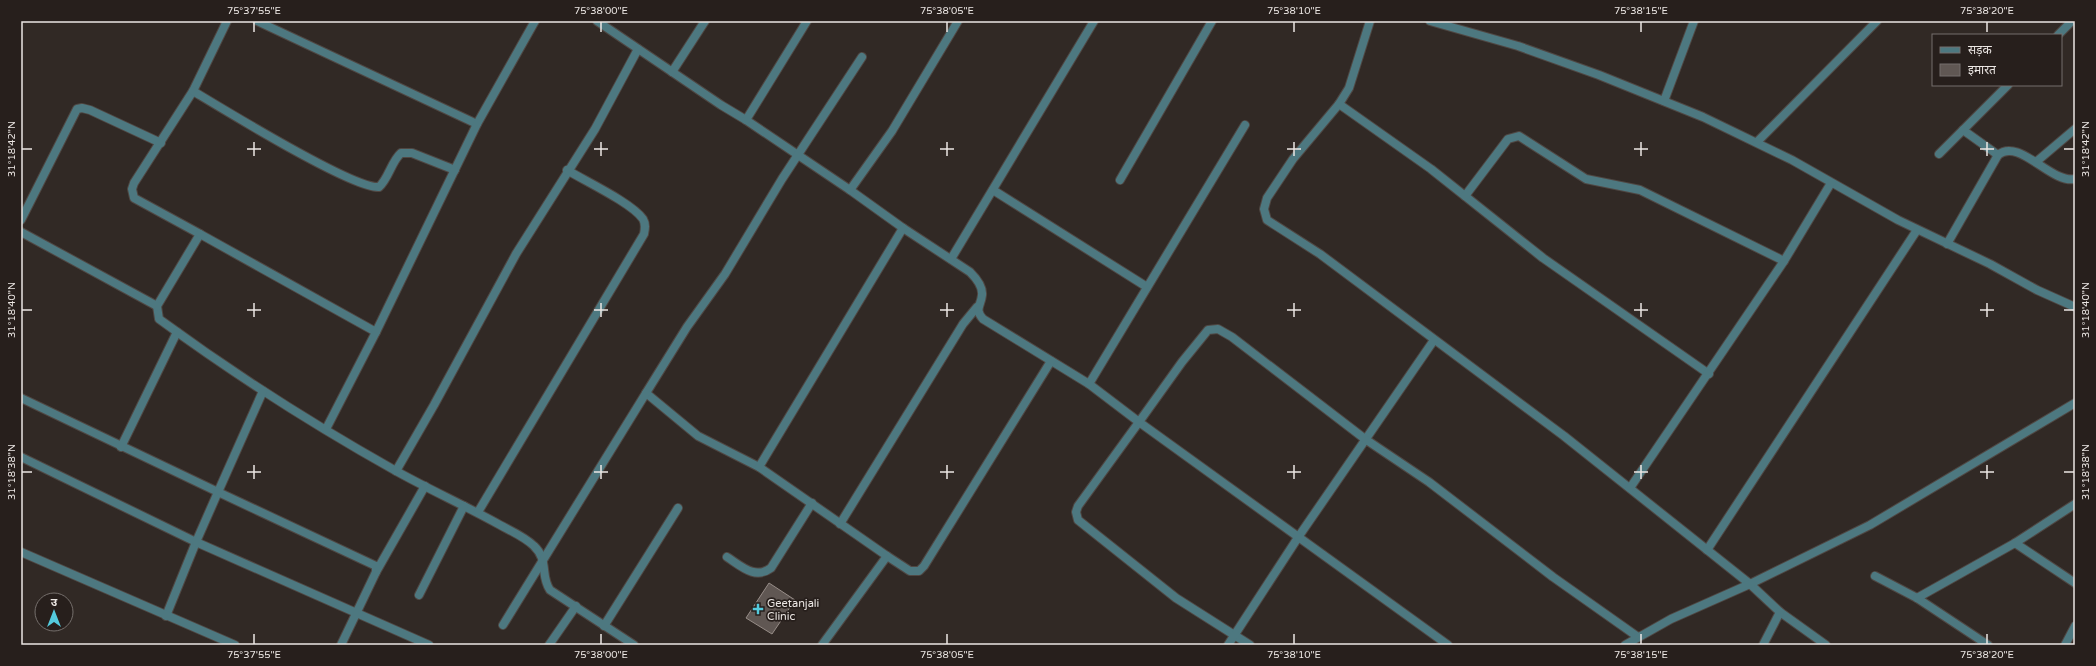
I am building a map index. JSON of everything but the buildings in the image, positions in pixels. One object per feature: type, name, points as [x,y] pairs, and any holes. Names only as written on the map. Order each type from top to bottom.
[{"type":"street","points":[[227,21],[192,91],[161,143],[134,183],[132,193],[134,198],[376,332]]},
{"type":"street","points":[[257,21],[477,124]]},
{"type":"street","points":[[326,430],[376,332],[477,124],[535,21]]},
{"type":"street","points":[[597,21],[850,190],[902,228],[970,272],[977,279],[982,296],[977,307],[963,324],[840,524]]},
{"type":"street","points":[[672,72],[705,21]]},
{"type":"street","points":[[746,120],[807,21]]},
{"type":"street","points":[[850,190],[892,131],[958,21]]},
{"type":"street","points":[[951,259],[1094,21]]},
{"type":"street","points":[[1120,180],[1212,21]]},
{"type":"street","points":[[1370,21],[1349,88],[1339,104],[1293,159],[1267,198],[1264,209],[1267,220],[1320,254],[1630,488],[1750,584],[1780,612],[1826,645]]},
{"type":"street","points":[[1430,21],[1518,46],[1664,101],[1757,142],[1918,230],[1990,264],[2043,293],[2075,307]]},
{"type":"street","points":[[1664,101],[1694,21]]},
{"type":"street","points":[[1757,142],[1877,21]]},
{"type":"street","points":[[2059,34],[2072,21]]},
{"type":"street","points":[[396,471],[434,405],[516,254],[567,170],[595,129],[638,49]]},
{"type":"street","points":[[503,625],[687,327],[725,274],[798,155],[862,57]]},
{"type":"street","points":[[1939,154],[2007,86]]},
{"type":"street","points":[[192,91],[309,157],[364,185],[379,187],[384,183],[397,157],[401,153],[412,153],[455,170]]},
{"type":"street","points":[[1339,104],[1465,196],[1543,258],[1709,374]]},
{"type":"street","points":[[21,220],[77,109],[82,108],[90,110],[161,143]]},
{"type":"street","points":[[1089,384],[1245,125]]},
{"type":"street","points":[[2036,162],[2075,129]]},
{"type":"street","points":[[1963,130],[1998,154]]},
{"type":"street","points":[[1465,196],[1508,138],[1519,136],[1586,180],[1640,190],[1784,261]]},
{"type":"street","points":[[1947,244],[1998,154],[2003,151],[2009,150],[2017,152],[2062,178],[2074,180]]},
{"type":"street","points":[[478,512],[644,234],[646,227],[642,219],[618,200],[567,170]]},
{"type":"street","points":[[1630,488],[1709,374],[1784,261],[1831,183]]},
{"type":"street","points":[[993,190],[1147,287]]},
{"type":"street","points":[[759,467],[902,228]]},
{"type":"street","points":[[1707,550],[1918,230]]},
{"type":"street","points":[[21,232],[157,306]]},
{"type":"street","points":[[200,234],[157,306],[159,319],[263,391],[326,430],[396,471],[478,512],[533,545],[544,560],[547,583],[550,590],[634,645]]},
{"type":"street","points":[[977,307],[979,314],[983,319],[1089,384],[1139,422],[1448,645]]},
{"type":"street","points":[[1250,645],[1176,598],[1078,520],[1076,512],[1078,506],[1200,338],[1208,330],[1213,328],[1232,337],[1365,439],[1429,482],[1553,577],[1638,637]]},
{"type":"street","points":[[121,447],[177,332]]},
{"type":"street","points":[[1228,645],[1299,536],[1434,340]]},
{"type":"street","points":[[646,393],[698,436],[759,467],[910,571],[919,571],[924,566],[1051,361]]},
{"type":"street","points":[[166,616],[196,542],[263,391]]},
{"type":"street","points":[[21,398],[121,447],[374,564],[376,572]]},
{"type":"street","points":[[1625,645],[1671,619],[1750,584],[1870,525],[2075,402]]},
{"type":"street","points":[[21,457],[196,542],[429,645]]},
{"type":"street","points":[[341,645],[376,572],[425,486]]},
{"type":"street","points":[[727,557],[747,571],[757,574],[764,573],[770,568],[812,503]]},
{"type":"street","points":[[1917,598],[2015,543],[2075,504]]},
{"type":"street","points":[[419,595],[464,506]]},
{"type":"street","points":[[604,626],[678,508]]},
{"type":"street","points":[[2015,543],[2075,583]]},
{"type":"street","points":[[21,552],[235,645]]},
{"type":"street","points":[[822,645],[887,556]]},
{"type":"street","points":[[1875,576],[1917,598],[1988,645]]},
{"type":"street","points":[[549,645],[576,606]]},
{"type":"street","points":[[1763,645],[1780,612]]},
{"type":"street","points":[[2065,645],[2075,626]]},
{"type":"place","name":"Geetanjali Clinic","points":[[758,609]]}]
